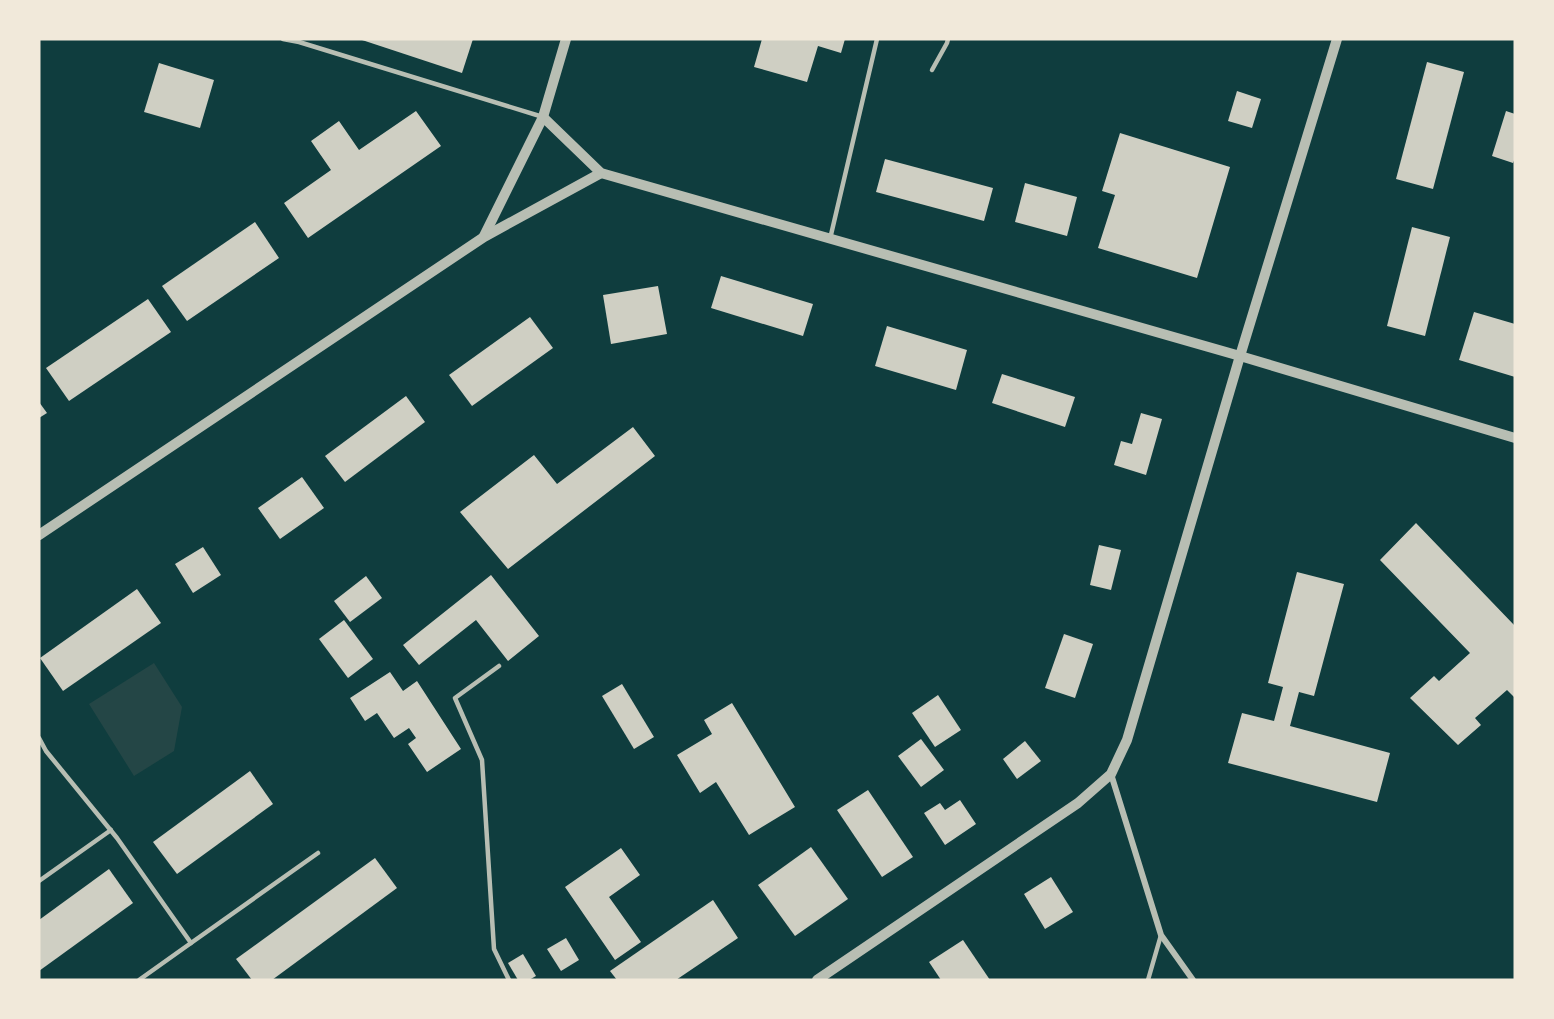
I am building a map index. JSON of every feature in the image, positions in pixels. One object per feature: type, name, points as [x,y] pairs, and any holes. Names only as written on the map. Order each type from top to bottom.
[{"type":"street","points":[[484,237],[543,117],[566,39]]},
{"type":"street","points":[[817,980],[1078,802],[1111,774],[1127,740],[1240,356],[1337,39]]},
{"type":"street","points":[[543,117],[601,173],[1240,356],[1515,438]]},
{"type":"street","points":[[39,535],[484,237],[601,173]]},
{"type":"street","points":[[1111,774],[1161,935],[1193,980]]},
{"type":"lane","points":[[283,39],[310,45],[543,117]]},
{"type":"lane","points":[[830,239],[877,39]]},
{"type":"lane","points":[[932,70],[948,39]]},
{"type":"lane","points":[[499,666],[455,698],[482,760],[494,949],[509,980]]},
{"type":"lane","points":[[39,738],[46,751],[111,830],[191,943]]},
{"type":"lane","points":[[39,755],[46,751]]},
{"type":"lane","points":[[39,881],[111,830]]},
{"type":"lane","points":[[139,980],[318,853]]},
{"type":"lane","points":[[1148,980],[1161,935]]},
{"type":"shaded area","points":[[154,663],[182,707],[174,751],[134,776],[89,704]]},
{"type":"building","points":[[359,39],[473,39],[462,73]]},
{"type":"building","points":[[762,39],[845,39],[841,53],[818,46],[807,82],[754,67]]},
{"type":"building","points":[[1427,62],[1464,72],[1433,189],[1396,179]]},
{"type":"building","points":[[159,63],[214,80],[200,128],[144,112]]},
{"type":"building","points":[[1237,91],[1261,99],[1252,128],[1228,121]]},
{"type":"building","points":[[416,111],[441,146],[308,238],[284,203],[331,170],[311,141],[339,121],[359,150]]},
{"type":"building","points":[[1506,111],[1515,114],[1513,163],[1492,156]]},
{"type":"building","points":[[1120,133],[1230,167],[1197,278],[1098,248],[1115,195],[1102,191]]},
{"type":"building","points":[[885,159],[993,188],[984,221],[876,192]]},
{"type":"building","points":[[1025,183],[1077,197],[1067,236],[1015,222]]},
{"type":"building","points":[[255,222],[279,258],[187,321],[162,286]]},
{"type":"building","points":[[1412,227],[1450,237],[1425,336],[1387,326]]},
{"type":"building","points":[[721,276],[813,304],[803,336],[711,308]]},
{"type":"building","points":[[658,286],[667,334],[611,344],[603,295]]},
{"type":"building","points":[[148,299],[171,332],[69,401],[46,368]]},
{"type":"building","points":[[1474,312],[1515,324],[1515,377],[1459,360]]},
{"type":"building","points":[[530,317],[553,348],[472,406],[449,375]]},
{"type":"building","points":[[887,326],[967,350],[956,390],[875,366]]},
{"type":"building","points":[[1002,374],[1075,397],[1065,427],[992,403]]},
{"type":"building","points":[[406,396],[425,422],[345,482],[325,456]]},
{"type":"building","points":[[39,402],[47,413],[39,418]]},
{"type":"building","points":[[1141,413],[1162,419],[1146,475],[1114,465],[1121,441],[1132,444]]},
{"type":"building","points":[[633,427],[655,456],[508,569],[460,512],[534,455],[557,484]]},
{"type":"building","points":[[302,477],[324,508],[280,539],[258,508]]},
{"type":"building","points":[[1416,523],[1515,626],[1515,698],[1507,690],[1475,718],[1481,725],[1458,745],[1410,698],[1434,676],[1439,681],[1470,653],[1380,560]]},
{"type":"building","points":[[1099,545],[1121,550],[1111,590],[1090,585]]},
{"type":"building","points":[[203,547],[221,575],[193,593],[175,564]]},
{"type":"building","points":[[1297,572],[1344,584],[1314,696],[1299,692],[1290,726],[1390,753],[1377,802],[1228,763],[1242,713],[1274,721],[1283,687],[1268,683]]},
{"type":"building","points":[[491,575],[539,636],[508,661],[476,620],[419,665],[403,645]]},
{"type":"building","points":[[366,576],[382,598],[350,622],[334,601]]},
{"type":"building","points":[[137,589],[161,623],[63,691],[40,658]]},
{"type":"building","points":[[344,620],[373,659],[348,678],[319,639]]},
{"type":"building","points":[[1064,634],[1093,644],[1075,698],[1045,688]]},
{"type":"building","points":[[390,672],[403,691],[417,681],[461,749],[427,772],[408,744],[416,738],[409,728],[394,738],[377,713],[365,721],[350,698]]},
{"type":"building","points":[[622,684],[654,737],[634,749],[602,696]]},
{"type":"building","points":[[938,695],[961,730],[935,747],[912,713]]},
{"type":"building","points":[[732,703],[795,807],[749,835],[716,782],[700,793],[677,755],[712,734],[704,720]]},
{"type":"building","points":[[921,739],[944,770],[921,787],[898,756]]},
{"type":"building","points":[[1025,741],[1041,761],[1017,779],[1003,759]]},
{"type":"building","points":[[250,771],[273,804],[177,874],[153,842]]},
{"type":"building","points":[[868,790],[913,857],[882,877],[837,810]]},
{"type":"building","points":[[960,800],[976,824],[945,845],[924,813],[940,803],[945,810]]},
{"type":"building","points":[[811,847],[848,899],[795,936],[758,885]]},
{"type":"building","points":[[621,848],[640,875],[609,897],[641,942],[615,960],[565,887]]},
{"type":"building","points":[[375,858],[397,888],[272,980],[252,980],[236,959]]},
{"type":"building","points":[[109,869],[133,903],[39,971],[39,920]]},
{"type":"building","points":[[1051,877],[1073,912],[1045,929],[1024,894]]},
{"type":"building","points":[[713,900],[738,938],[676,980],[617,980],[610,971]]},
{"type":"building","points":[[566,938],[579,960],[561,971],[547,949]]},
{"type":"building","points":[[963,940],[990,980],[941,980],[929,962]]},
{"type":"building","points":[[523,954],[536,976],[529,980],[518,980],[508,963]]}]
